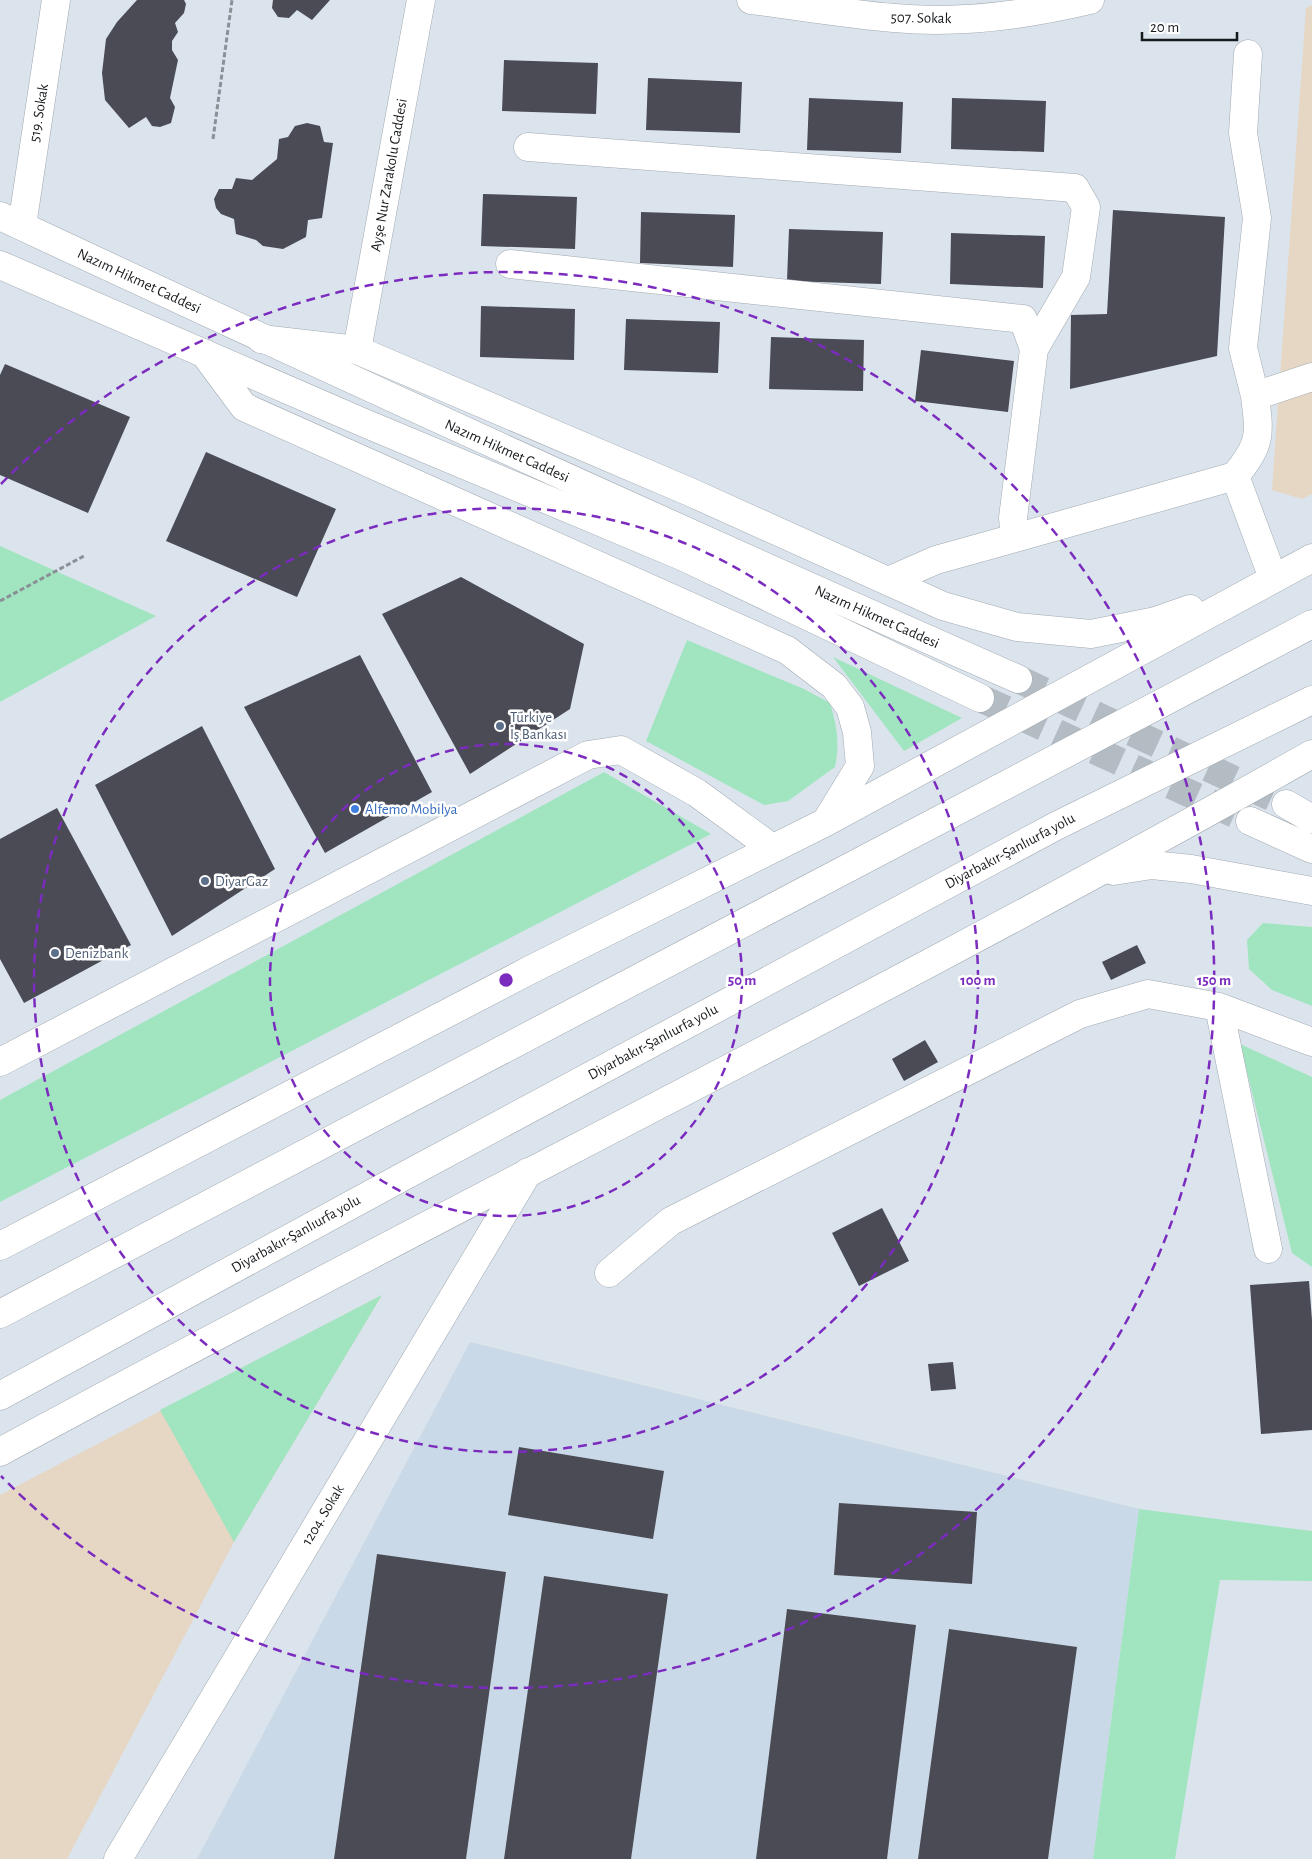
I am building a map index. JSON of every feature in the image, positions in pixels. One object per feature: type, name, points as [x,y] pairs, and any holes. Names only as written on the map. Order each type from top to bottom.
[{"type":"main road","name":"519. Sokak","points":[[11,221],[56,0]]},
{"type":"main road","name":"Ayşe Nur Zarakolu Caddesi","points":[[357,350],[421,0]]},
{"type":"main road","name":"507. Sokak","points":[[751,0],[895,18],[972,9],[1045,11],[1090,0]]},
{"type":"main road","points":[[888,581],[936,560],[1235,476],[1250,457],[1259,431],[1255,396],[1243,348],[1257,218],[1243,133],[1248,54]]},
{"type":"main road","points":[[528,147],[1075,188],[1086,207],[1076,277],[1034,349],[1013,518],[1015,538]]},
{"type":"main road","name":"Nazım Hikmet Caddesi","points":[[11,221],[261,339],[705,541],[1018,679]]},
{"type":"main road","points":[[510,264],[1023,319],[1034,349]]},
{"type":"main road","name":"Nazım Hikmet Caddesi","points":[[0,265],[684,557],[980,698]]},
{"type":"main road","points":[[261,339],[357,350],[690,492],[943,606],[1017,627],[1091,634],[1156,621],[1273,578]]},
{"type":"main road","points":[[204,353],[244,407],[787,650],[834,686],[850,707],[857,732],[860,766],[826,822]]},
{"type":"main road","points":[[1255,396],[1312,377]]},
{"type":"main road","points":[[1235,476],[1273,578]]},
{"type":"main road","points":[[0,1246],[530,970],[826,822],[1312,558]]},
{"type":"main road","points":[[0,1314],[1312,624]]},
{"type":"main road","name":"Diyarbakır-Şanlıurfa yolu","points":[[0,1396],[414,1170],[1056,826],[1312,700]]},
{"type":"main road","points":[[0,1062],[588,755],[621,750],[697,793],[772,848]]},
{"type":"main road","points":[[0,1452],[180,1354],[1096,874],[1312,754]]},
{"type":"main road","points":[[1286,804],[1312,819]]},
{"type":"main road","points":[[1250,821],[1312,849]]},
{"type":"main road","points":[[1096,874],[1152,865],[1191,869],[1312,891]]},
{"type":"main road","points":[[609,1273],[671,1222],[1080,1014],[1148,994],[1220,1007],[1312,1042]]},
{"type":"main road","points":[[1220,1007],[1268,1249]]},
{"type":"main road","name":"1204. Sokak","points":[[118,1859],[528,1172]]},
{"type":"path","points":[[213,139],[232,0]]},
{"type":"path","points":[[0,601],[84,556]]},
{"type":"shaded area","points":[[1312,5],[1312,494],[1302,499],[1272,490],[1306,8]]},
{"type":"shaded area","points":[[382,1295],[234,1542],[67,1859],[0,1859],[0,1495]]},
{"type":"shaded area","points":[[470,1342],[1139,1509],[1093,1859],[197,1859]]},
{"type":"green space","points":[[0,546],[156,616],[0,702]]},
{"type":"green space","points":[[687,640],[804,689],[830,703],[837,735],[835,767],[788,801],[764,805],[646,741]]},
{"type":"green space","points":[[833,657],[962,718],[904,751]]},
{"type":"green space","points":[[604,772],[711,834],[0,1202],[0,1100]]},
{"type":"green space","points":[[1263,923],[1312,927],[1312,1006],[1272,990],[1249,969],[1247,940]]},
{"type":"green space","points":[[1240,1044],[1312,1077],[1312,1267],[1292,1253]]},
{"type":"green space","points":[[382,1295],[234,1542],[160,1410]]},
{"type":"green space","points":[[1139,1509],[1312,1531],[1312,1581],[1220,1580],[1175,1859],[1093,1859]]},
{"type":"building","points":[[137,0],[184,0],[186,4],[184,13],[175,23],[178,32],[172,41],[172,50],[178,60],[170,98],[175,107],[171,123],[160,127],[152,126],[146,117],[129,128],[105,100],[102,73],[106,39],[117,22]]},
{"type":"building","points":[[273,0],[330,0],[312,20],[297,10],[289,18],[278,17],[272,8]]},
{"type":"building","points":[[504,60],[598,63],[596,114],[502,111]]},
{"type":"building","points":[[648,78],[742,82],[740,133],[646,130]]},
{"type":"building","points":[[809,98],[903,102],[901,153],[807,150]]},
{"type":"building","points":[[952,98],[1046,101],[1044,152],[951,149]]},
{"type":"building","points":[[307,123],[320,126],[324,142],[333,143],[322,218],[308,220],[306,237],[283,249],[263,246],[256,240],[236,234],[234,219],[221,214],[216,208],[214,199],[219,189],[232,189],[236,178],[252,180],[277,159],[279,139],[288,137],[295,126]]},
{"type":"building","points":[[483,194],[577,197],[575,249],[481,246]]},
{"type":"building","points":[[1113,210],[1225,217],[1217,356],[1070,389],[1071,315],[1107,314]]},
{"type":"building","points":[[641,212],[735,215],[733,267],[640,263]]},
{"type":"building","points":[[789,229],[883,232],[881,284],[787,281]]},
{"type":"building","points":[[951,233],[1045,236],[1043,288],[950,284]]},
{"type":"building","points":[[481,306],[575,309],[574,360],[480,357]]},
{"type":"building","points":[[626,319],[720,322],[718,373],[624,370]]},
{"type":"building","points":[[771,337],[864,340],[863,391],[769,389]]},
{"type":"building","points":[[921,350],[1014,361],[1008,412],[915,401]]},
{"type":"building","points":[[5,364],[130,417],[88,513],[0,475],[0,375]]},
{"type":"building","points":[[206,452],[336,509],[297,597],[166,541]]},
{"type":"building","points":[[461,577],[584,644],[570,709],[470,774],[382,614]]},
{"type":"building","points":[[360,655],[432,792],[325,853],[244,707]]},
{"type":"building","points":[[202,726],[275,869],[172,936],[95,785]]},
{"type":"building","points":[[57,808],[131,945],[24,1003],[0,959],[0,839]]},
{"type":"building","points":[[1137,945],[1146,963],[1111,980],[1102,962]]},
{"type":"building","points":[[925,1040],[938,1062],[904,1081],[892,1059]]},
{"type":"building","points":[[882,1208],[909,1261],[859,1286],[832,1233]]},
{"type":"building","points":[[1309,1281],[1312,1320],[1312,1430],[1261,1434],[1250,1285]]},
{"type":"building","points":[[953,1362],[956,1389],[931,1391],[928,1364]]},
{"type":"building","points":[[519,1447],[664,1471],[653,1539],[508,1515]]},
{"type":"building","points":[[839,1503],[977,1512],[972,1584],[834,1575]]},
{"type":"building","points":[[377,1554],[506,1572],[466,1859],[334,1859]]},
{"type":"building","points":[[544,1576],[668,1594],[631,1859],[504,1859]]},
{"type":"building","points":[[787,1609],[916,1625],[887,1859],[756,1859]]},
{"type":"building","points":[[949,1629],[1077,1647],[1048,1859],[918,1859]]},
{"type":"tunnel","points":[[1018,679],[1286,804]]},
{"type":"tunnel","points":[[980,698],[1250,821]]},
{"type":"place","name":"Türkiye İş Bankası","points":[[500,726]]},
{"type":"place","name":"Alfemo Mobilya","points":[[355,809]]},
{"type":"place","name":"DiyarGaz","points":[[205,881]]},
{"type":"place","name":"Denizbank","points":[[55,953]]}]
